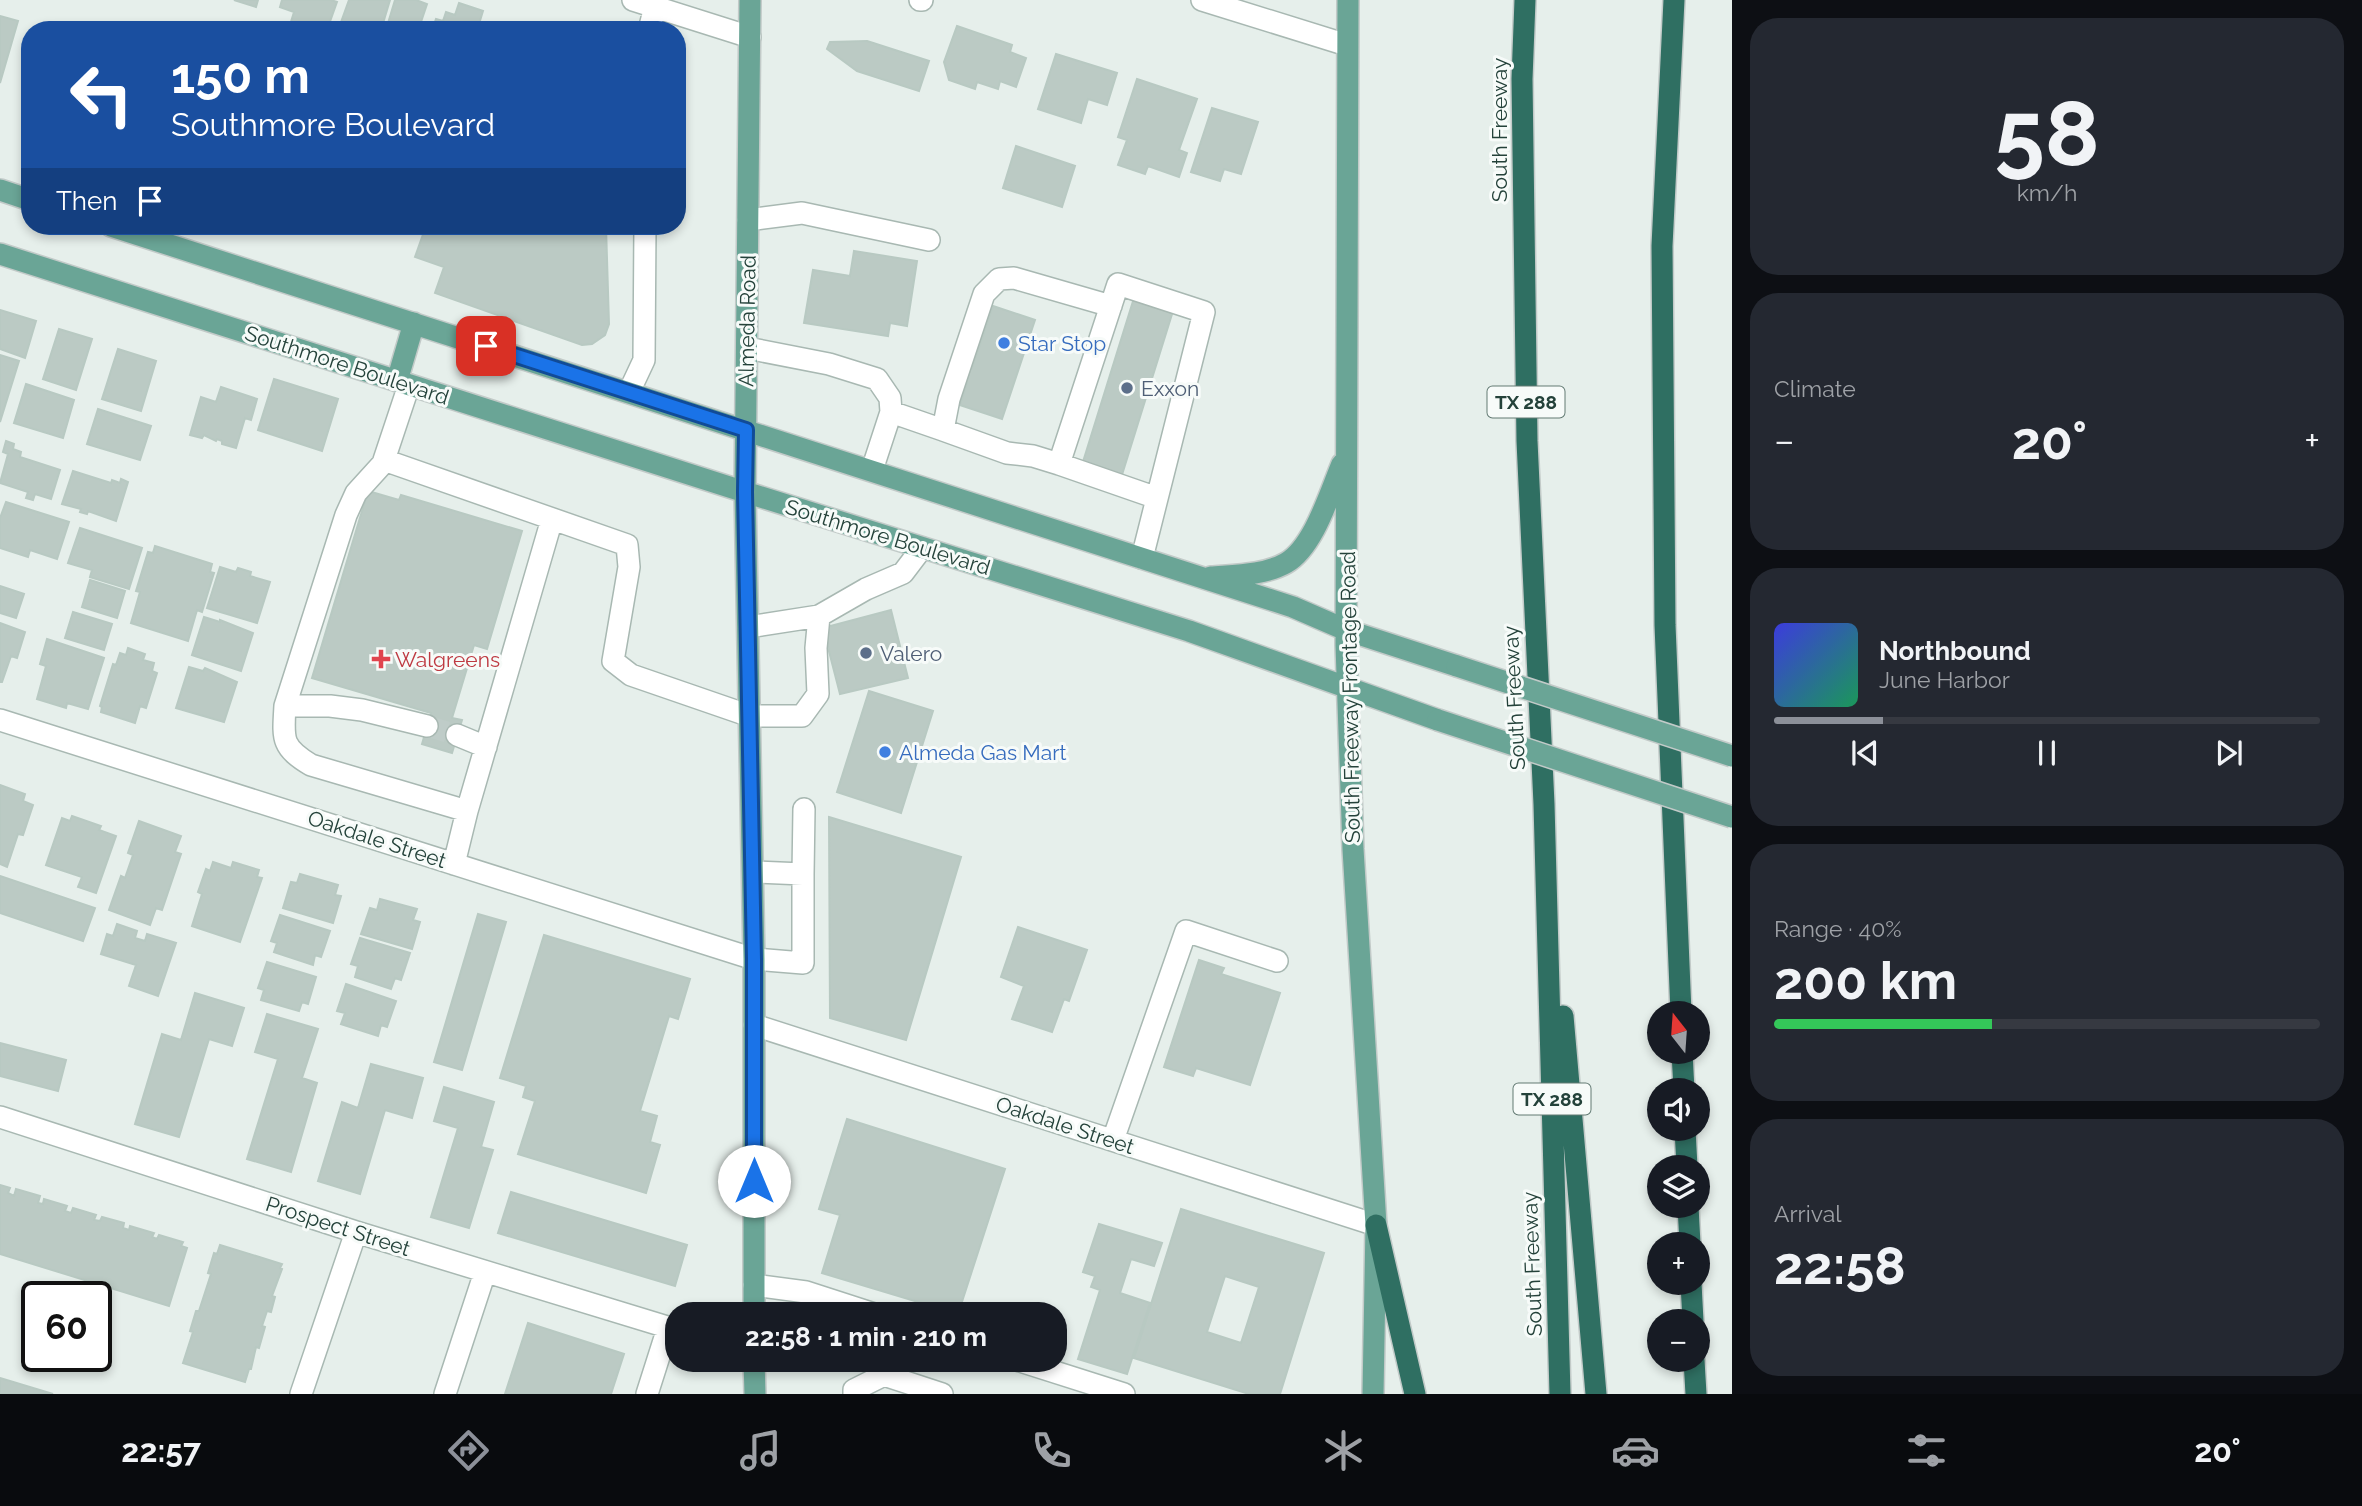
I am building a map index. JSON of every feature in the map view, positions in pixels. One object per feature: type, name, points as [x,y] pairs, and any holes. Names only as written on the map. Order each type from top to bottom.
[{"type":"highway","name":"South Freeway","points":[[1525,0],[1522,79],[1527,441],[1544,804],[1560,1394]]},
{"type":"highway","points":[[1674,0],[1662,259],[1665,625],[1681,1001]]},
{"type":"highway","points":[[1544,804],[1597,1394]]},
{"type":"highway","points":[[1376,1225],[1415,1394]]},
{"type":"highway","points":[[1695,1372],[1696,1394]]},
{"type":"main road","name":"Almeda Road","points":[[750,0],[745,492],[754,959],[754,1302]]},
{"type":"main road","name":"South Freeway Frontage Road","points":[[1348,0],[1347,687],[1353,849],[1376,1225],[1373,1394]]},
{"type":"main road","points":[[0,190],[21,197]]},
{"type":"main road","points":[[139,235],[1293,607],[1346,630],[1732,756]]},
{"type":"main road","name":"Southmore Boulevard","points":[[0,254],[1189,631],[1438,720],[1732,817]]},
{"type":"main road","points":[[403,383],[414,323]]},
{"type":"main road","points":[[1204,578],[1254,572],[1287,562],[1313,534],[1346,452]]},
{"type":"main road","points":[[754,1372],[755,1394]]},
{"type":"street","points":[[633,0],[750,37]]},
{"type":"street","points":[[1202,0],[1347,45]]},
{"type":"street","points":[[651,21],[655,7]]},
{"type":"street","points":[[748,220],[802,213],[929,240]]},
{"type":"street","points":[[628,392],[644,360],[645,235]]},
{"type":"street","points":[[943,430],[949,398],[984,294],[999,279],[1014,278],[1111,306]]},
{"type":"street","points":[[1059,464],[1118,284],[1204,312],[1142,558]]},
{"type":"street","points":[[747,348],[829,364],[877,379],[890,398],[891,412],[872,470]]},
{"type":"street","points":[[386,460],[403,383]]},
{"type":"street","points":[[891,412],[1007,453],[1033,456],[1157,498]]},
{"type":"street","points":[[386,460],[627,545],[629,567],[613,662],[631,675],[750,716],[802,716],[818,694],[816,648],[819,616]]},
{"type":"street","points":[[386,460],[356,492],[346,515],[285,706],[283,734],[292,753],[311,765],[467,811]]},
{"type":"street","points":[[454,864],[552,519]]},
{"type":"street","points":[[748,627],[819,616],[866,589],[903,573],[922,548]]},
{"type":"street","points":[[285,706],[330,706],[362,710],[427,726]]},
{"type":"street","name":"Oakdale Street","points":[[0,720],[754,959],[803,963],[803,874]]},
{"type":"street","points":[[457,735],[486,747]]},
{"type":"street","points":[[752,872],[803,874],[804,809]]},
{"type":"street","points":[[1113,1140],[1186,932],[1277,961]]},
{"type":"street","name":"Oakdale Street","points":[[754,1025],[1376,1225]]},
{"type":"street","name":"Prospect Street","points":[[0,1117],[356,1232],[665,1327]]},
{"type":"street","points":[[301,1394],[356,1232]]},
{"type":"street","points":[[445,1394],[485,1272]]},
{"type":"street","points":[[754,1285],[806,1292],[837,1302]]},
{"type":"street","points":[[647,1394],[665,1349]]},
{"type":"street","points":[[1055,1372],[1124,1394]]},
{"type":"street","points":[[855,1394],[855,1390],[884,1375],[942,1394]]},
{"type":"building","points":[[234,0],[258,0],[256,7]]},
{"type":"building","points":[[282,0],[337,2],[330,21],[291,21],[294,12],[280,7]]},
{"type":"building","points":[[349,0],[390,0],[384,21],[341,21]]},
{"type":"building","points":[[395,0],[416,0],[427,4],[421,21],[389,21]]},
{"type":"building","points":[[459,3],[483,11],[480,21],[443,21],[446,12],[455,15]]},
{"type":"building","points":[[0,16],[18,21],[0,83]]},
{"type":"building","points":[[957,26],[1012,45],[1010,52],[1026,58],[1016,87],[1000,81],[998,89],[977,82],[975,89],[949,80],[944,62]]},
{"type":"building","points":[[867,41],[929,61],[919,91],[857,71],[827,49],[830,42]]},
{"type":"building","points":[[1056,54],[1117,73],[1107,105],[1088,99],[1081,123],[1038,109]]},
{"type":"building","points":[[1137,79],[1197,99],[1179,150],[1187,153],[1179,177],[1148,166],[1145,174],[1118,165],[1127,140],[1118,137]]},
{"type":"building","points":[[1212,108],[1258,122],[1241,174],[1224,169],[1220,181],[1191,172]]},
{"type":"building","points":[[1016,146],[1075,166],[1062,207],[1003,188]]},
{"type":"building","points":[[423,235],[606,235],[609,324],[605,335],[592,344],[582,345],[435,293],[444,267],[415,257]]},
{"type":"building","points":[[854,251],[917,261],[907,326],[890,323],[888,336],[804,323],[813,270],[850,276]]},
{"type":"building","name":"Exxon","points":[[1134,298],[1173,311],[1121,478],[1082,465]]},
{"type":"building","name":"Star Stop","points":[[993,306],[1035,320],[1002,419],[960,405],[967,383],[962,381],[967,367],[972,368]]},
{"type":"building","points":[[0,310],[36,321],[25,358],[0,349]]},
{"type":"building","points":[[59,329],[92,339],[76,390],[43,379]]},
{"type":"building","points":[[118,349],[156,361],[141,411],[102,399]]},
{"type":"building","points":[[0,355],[19,361],[0,422]]},
{"type":"building","points":[[274,379],[338,399],[322,451],[258,430]]},
{"type":"building","points":[[26,384],[74,400],[63,438],[14,423]]},
{"type":"building","points":[[221,387],[257,399],[251,420],[245,418],[236,448],[204,435],[202,438],[190,435],[201,397],[216,402]]},
{"type":"building","points":[[98,409],[151,426],[140,460],[87,444]]},
{"type":"building","points":[[6,441],[14,444],[13,449],[21,452],[20,457],[60,470],[51,499],[35,494],[33,500],[26,498],[28,492],[0,483],[8,454],[3,452]]},
{"type":"building","points":[[73,471],[111,483],[112,480],[120,483],[121,479],[128,482],[116,521],[88,511],[87,514],[80,512],[81,509],[62,504]]},
{"type":"building","name":"Walgreens","points":[[368,491],[399,500],[401,495],[522,531],[487,649],[474,645],[452,718],[462,720],[452,753],[422,744],[431,713],[312,678]]},
{"type":"building","points":[[6,502],[69,522],[57,559],[30,550],[28,557],[0,548],[0,518]]},
{"type":"building","points":[[80,528],[142,548],[129,589],[90,577],[92,570],[68,563]]},
{"type":"building","points":[[155,546],[212,564],[210,572],[214,573],[202,612],[197,610],[188,641],[131,623],[140,592],[136,591],[148,552],[153,553]]},
{"type":"building","points":[[220,567],[236,572],[238,568],[251,572],[250,576],[270,582],[257,623],[207,608]]},
{"type":"building","points":[[90,580],[125,591],[117,618],[82,607]]},
{"type":"building","points":[[0,586],[24,594],[16,618],[0,613]]},
{"type":"building","name":"Valero","points":[[891,610],[908,678],[840,694],[823,628]]},
{"type":"building","points":[[73,612],[112,624],[104,650],[65,638]]},
{"type":"building","points":[[204,617],[220,620],[253,633],[241,671],[192,655]]},
{"type":"building","points":[[0,623],[25,632],[17,658],[11,656],[2,682],[0,682]]},
{"type":"building","points":[[47,639],[104,658],[88,709],[67,703],[66,708],[37,699],[46,666],[40,664]]},
{"type":"building","points":[[128,648],[145,654],[143,660],[154,663],[152,671],[157,673],[146,708],[140,706],[135,723],[101,712],[100,706],[113,664],[116,665],[120,653],[126,655]]},
{"type":"building","points":[[189,667],[203,671],[205,668],[237,682],[224,722],[176,708]]},
{"type":"building","name":"Almeda Gas Mart","points":[[869,691],[933,711],[901,813],[837,792]]},
{"type":"building","points":[[0,785],[25,794],[23,801],[33,805],[23,835],[18,834],[7,867],[0,864]]},
{"type":"building","points":[[72,816],[101,826],[99,830],[116,836],[96,893],[78,887],[82,877],[46,865],[62,818],[70,821]]},
{"type":"building","points":[[829,817],[961,857],[906,1040],[830,1018]]},
{"type":"building","points":[[139,821],[181,836],[175,852],[181,854],[162,910],[156,908],[150,925],[109,910],[121,876],[125,878],[133,855],[128,853]]},
{"type":"building","points":[[213,862],[231,868],[233,862],[259,870],[257,877],[262,878],[240,942],[192,926],[202,894],[198,892],[206,869],[210,871]]},
{"type":"building","points":[[300,874],[338,885],[335,895],[341,896],[333,923],[283,908],[291,882],[297,883]]},
{"type":"building","points":[[0,876],[95,908],[83,941],[0,913]]},
{"type":"building","points":[[380,899],[417,909],[413,920],[420,922],[412,949],[361,934],[370,908],[377,910]]},
{"type":"building","points":[[478,914],[506,922],[462,1070],[434,1062]]},
{"type":"building","points":[[280,915],[330,931],[321,957],[315,955],[313,965],[274,952],[277,943],[271,941]]},
{"type":"building","points":[[117,924],[137,931],[135,938],[145,941],[147,934],[176,943],[158,996],[129,986],[136,965],[101,954],[107,934],[113,936]]},
{"type":"building","points":[[1018,927],[1087,950],[1069,1001],[1064,999],[1052,1032],[1012,1019],[1024,986],[1001,977]]},
{"type":"building","points":[[544,935],[690,979],[678,1019],[669,1016],[640,1111],[657,1116],[650,1142],[660,1145],[646,1193],[518,1154],[535,1101],[523,1097],[526,1086],[500,1078]]},
{"type":"building","points":[[360,938],[410,953],[401,980],[395,978],[391,989],[355,977],[358,966],[351,964]]},
{"type":"building","points":[[1199,960],[1224,968],[1221,974],[1280,993],[1250,1085],[1196,1068],[1193,1076],[1164,1067]]},
{"type":"building","points":[[267,962],[316,977],[308,1004],[302,1002],[299,1011],[261,1000],[264,990],[258,988]]},
{"type":"building","points":[[346,984],[396,1001],[387,1027],[381,1025],[378,1036],[341,1024],[345,1013],[337,1011]]},
{"type":"building","points":[[195,993],[244,1008],[232,1046],[209,1039],[179,1137],[135,1124],[162,1034],[181,1040]]},
{"type":"building","points":[[267,1014],[318,1029],[302,1078],[317,1083],[291,1172],[247,1159],[278,1059],[255,1052]]},
{"type":"building","points":[[0,1043],[66,1060],[58,1091],[0,1076]]},
{"type":"building","points":[[371,1064],[423,1078],[412,1118],[385,1110],[360,1194],[318,1181],[342,1102],[358,1108]]},
{"type":"building","points":[[444,1087],[494,1102],[481,1147],[493,1150],[469,1228],[431,1217],[458,1128],[434,1121]]},
{"type":"building","points":[[847,1119],[1005,1169],[962,1302],[918,1302],[822,1273],[840,1215],[819,1209]]},
{"type":"building","points":[[0,1185],[10,1188],[8,1193],[14,1196],[16,1189],[40,1196],[38,1203],[43,1204],[44,1199],[67,1206],[65,1211],[71,1213],[73,1208],[96,1215],[94,1220],[100,1221],[102,1217],[124,1223],[123,1228],[129,1230],[130,1226],[154,1233],[152,1237],[157,1239],[159,1235],[183,1242],[181,1246],[187,1248],[169,1306],[112,1288],[112,1281],[88,1281],[0,1254]]},
{"type":"building","points":[[511,1192],[687,1245],[675,1286],[498,1233]]},
{"type":"building","points":[[1181,1209],[1324,1253],[1280,1394],[1249,1394],[1134,1358]],"holes":[[[1225,1276],[1259,1287],[1241,1343],[1207,1332]]]},
{"type":"building","points":[[1099,1224],[1162,1243],[1154,1266],[1131,1259],[1120,1293],[1150,1303],[1127,1374],[1078,1359],[1100,1290],[1091,1287],[1095,1276],[1083,1272]]},
{"type":"building","points":[[220,1245],[282,1264],[272,1296],[275,1297],[271,1312],[267,1311],[259,1348],[256,1347],[245,1382],[183,1363],[193,1332],[190,1331],[196,1311],[199,1311],[211,1274],[208,1273],[214,1253],[217,1254]]},
{"type":"building","points":[[528,1323],[624,1354],[611,1394],[505,1394]]},
{"type":"building","points":[[0,1378],[53,1394],[0,1394]]},
{"type":"tunnel","points":[[427,726],[457,735]]},
{"type":"place","name":"Star Stop","points":[[1004,343]]},
{"type":"place","name":"Exxon","points":[[1127,388]]},
{"type":"place","name":"Valero","points":[[866,653]]},
{"type":"place","name":"Walgreens","points":[[381,659]]},
{"type":"place","name":"Almeda Gas Mart","points":[[885,752]]},
{"type":"route","points":[[486,346],[746,430],[754,959],[754,1181]]}]
